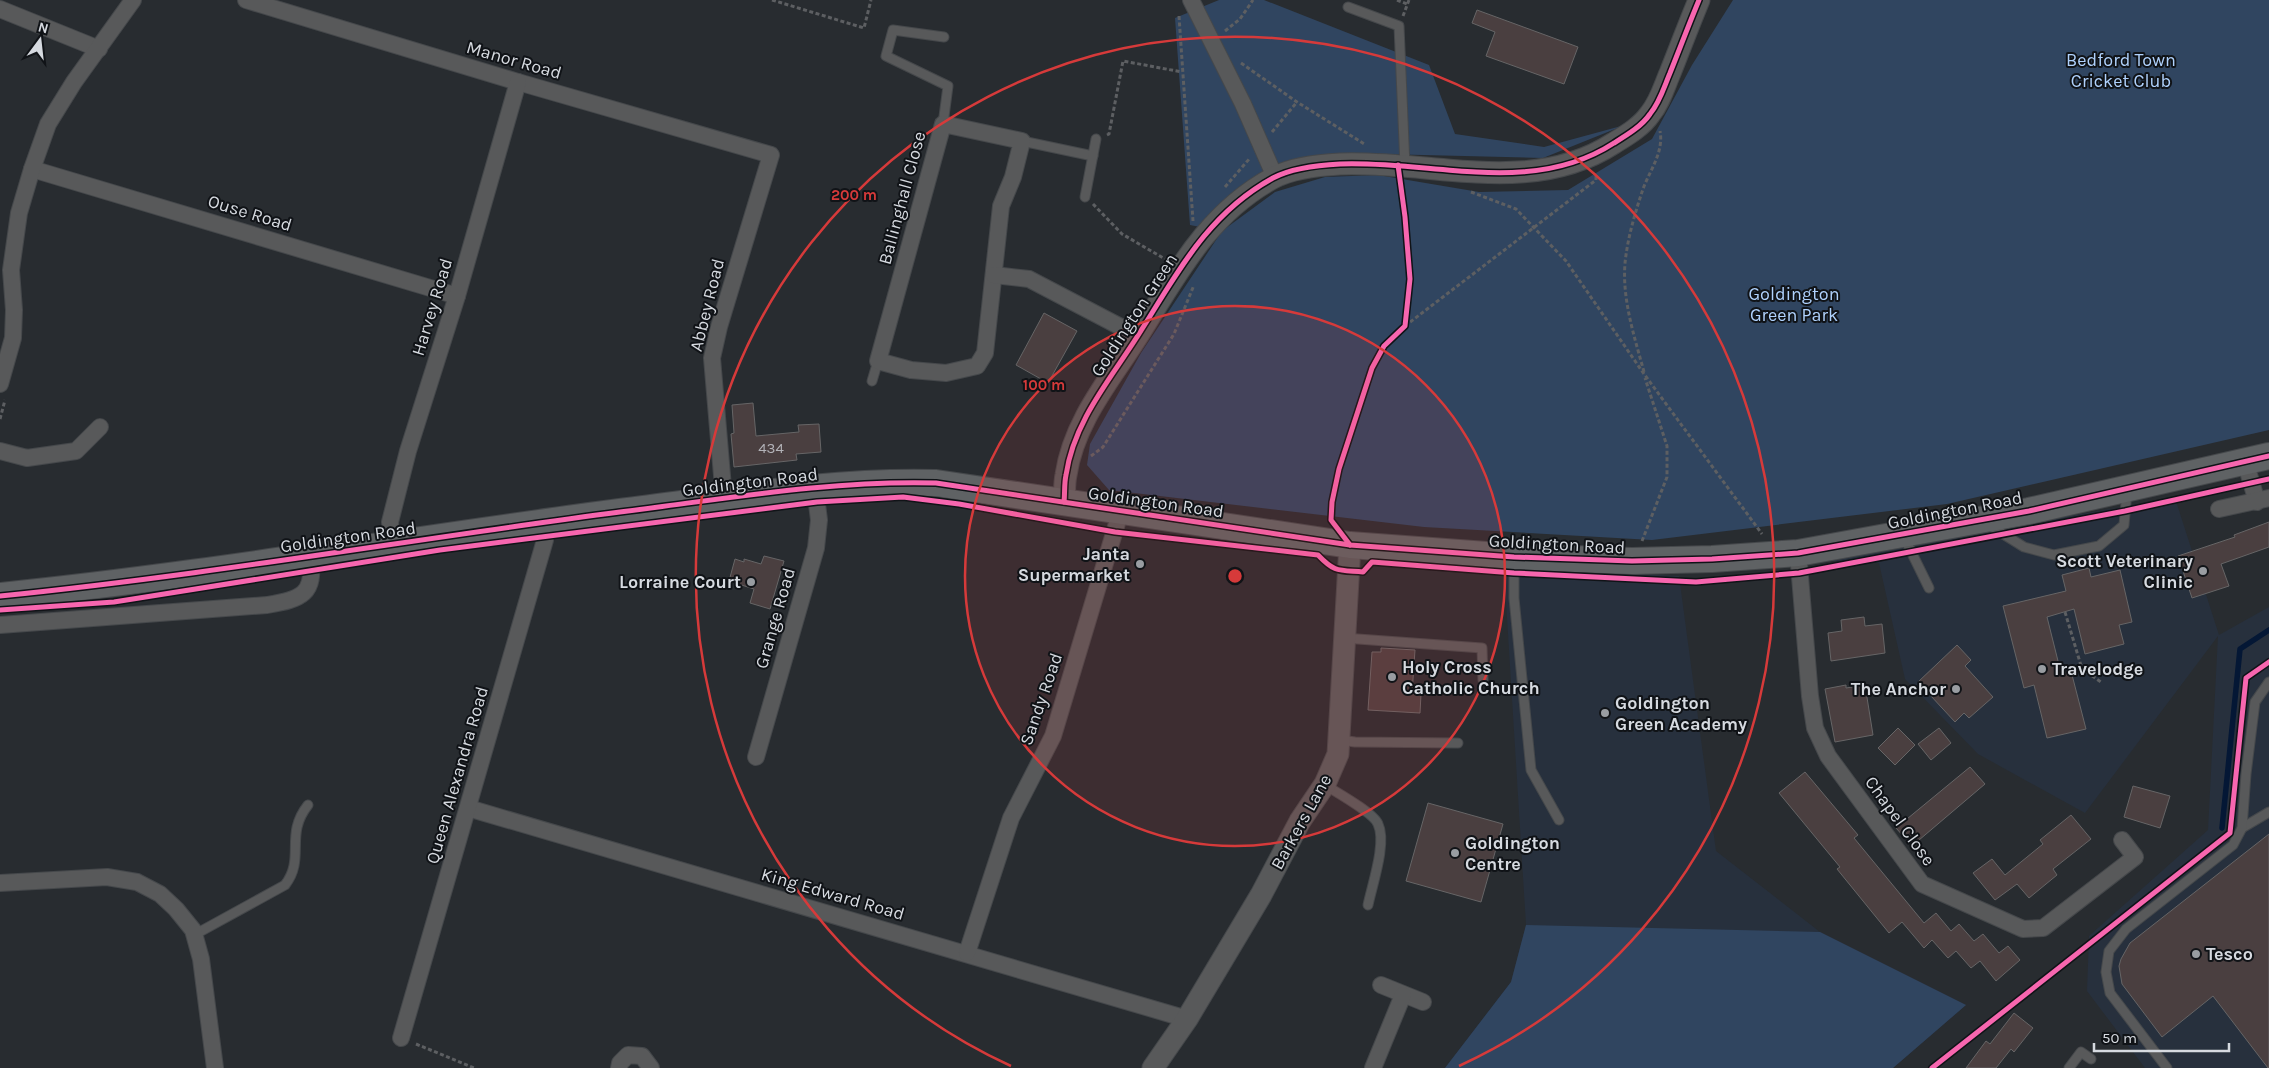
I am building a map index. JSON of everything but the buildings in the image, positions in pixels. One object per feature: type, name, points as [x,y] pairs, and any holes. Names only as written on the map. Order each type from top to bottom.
[{"type":"main road","name":"Goldington Road","points":[[0,596],[124,583],[543,522],[815,488],[884,482],[936,483],[1350,545],[1514,557],[1632,562],[1712,560],[1788,554],[1981,521],[2257,459]]},
{"type":"street","points":[[4,388],[12,338],[7,309],[11,270],[19,213],[32,169],[48,124],[74,82],[133,0]]},
{"type":"street","name":"Manor Road","points":[[246,0],[518,82],[771,155]]},
{"type":"street","points":[[1190,0],[1243,104],[1275,177]]},
{"type":"street","points":[[1650,115],[1659,99],[1699,0]]},
{"type":"street","points":[[0,9],[99,49]]},
{"type":"street","name":"Harvey Road","points":[[392,544],[390,522],[408,451],[457,296],[518,82]]},
{"type":"street","name":"Goldington Green","points":[[1064,502],[1066,474],[1078,433],[1097,396],[1138,336],[1180,268],[1212,225],[1243,198],[1275,177],[1318,165],[1360,163],[1504,174],[1552,170],[1596,155],[1628,134],[1650,115]]},
{"type":"street","name":"Ballinghall Close","points":[[878,361],[943,124],[1022,141]]},
{"type":"street","points":[[878,361],[911,370],[946,373],[978,366],[985,353],[1001,206],[1013,177],[1022,141]]},
{"type":"street","name":"Abbey Road","points":[[724,499],[712,358],[719,327],[771,155]]},
{"type":"street","name":"Ouse Road","points":[[32,169],[457,296]]},
{"type":"street","points":[[994,275],[1029,279],[1138,336]]},
{"type":"street","points":[[0,451],[27,458],[76,451],[100,427]]},
{"type":"street","name":"Goldington Road","points":[[2219,509],[2263,500],[2257,459]]},
{"type":"street","name":"Grange Road","points":[[756,757],[816,548],[819,520],[815,488]]},
{"type":"street","name":"Sandy Road","points":[[966,953],[1011,818],[1054,736],[1121,510]]},
{"type":"street","name":"Queen Alexandra Road","points":[[401,1038],[544,540],[543,522]]},
{"type":"street","name":"Barkers Lane","points":[[1153,1068],[1187,1019],[1261,895],[1300,822],[1324,784],[1338,754],[1350,545]]},
{"type":"street","name":"Chapel Close","points":[[1788,554],[1815,728],[1828,756],[1922,884],[2023,929],[2043,928],[2135,857],[2122,840]]},
{"type":"street","name":"Goldington Road","points":[[0,625],[267,605],[295,600],[307,591],[312,573],[310,556]]},
{"type":"street","name":"King Edward Road","points":[[468,808],[1187,1019]]},
{"type":"street","points":[[0,883],[107,877],[137,882],[160,894],[176,909],[194,935],[201,959],[215,1068]]},
{"type":"street","points":[[1381,985],[1423,1002]]},
{"type":"street","points":[[1373,1068],[1403,994]]},
{"type":"street","points":[[619,1068],[620,1062],[628,1056],[642,1056],[651,1068]]},
{"type":"lane","points":[[1348,7],[1400,26],[1401,166]]},
{"type":"lane","points":[[943,124],[948,86],[886,56],[893,30],[944,37]]},
{"type":"lane","points":[[1085,197],[1096,139]]},
{"type":"lane","name":"Ballinghall Close","points":[[1022,141],[1092,156]]},
{"type":"lane","name":"Ballinghall Close","points":[[872,381],[878,361]]},
{"type":"lane","points":[[1981,521],[2024,547],[2054,555],[2099,546],[2124,524],[2127,488]]},
{"type":"lane","points":[[1903,534],[1929,588]]},
{"type":"lane","points":[[1514,557],[1514,598],[1531,770],[1559,820]]},
{"type":"lane","points":[[1344,638],[1482,648],[1483,680]]},
{"type":"lane","points":[[2167,1068],[2110,993],[2106,972],[2109,951],[2126,929],[2233,845],[2242,828],[2255,702],[2269,682]]},
{"type":"lane","points":[[1340,740],[1355,742],[1458,743]]},
{"type":"lane","points":[[1324,784],[1378,822],[1381,836],[1368,905]]},
{"type":"lane","points":[[194,935],[285,885],[292,875],[295,862],[296,823],[308,805]]},
{"type":"lane","points":[[2242,828],[2269,812]]},
{"type":"lane","points":[[2069,1068],[2081,1052],[2091,1059]]},
{"type":"path","points":[[772,0],[864,28],[871,0]]},
{"type":"path","points":[[1253,0],[1240,19],[1212,42],[1298,102],[1401,166]]},
{"type":"path","points":[[1397,0],[1407,4]]},
{"type":"path","points":[[1179,15],[1193,221],[1201,240]]},
{"type":"path","points":[[1096,139],[1109,134],[1123,61],[1182,72]]},
{"type":"path","points":[[1632,562],[1667,477],[1667,446],[1644,374],[1631,323],[1625,282],[1626,257],[1644,187],[1658,155],[1662,140],[1659,127],[1650,115]]},
{"type":"path","points":[[1398,333],[1404,326],[1596,180],[1596,155]]},
{"type":"path","points":[[1462,188],[1516,208],[1566,262],[1644,374],[1788,554]]},
{"type":"path","points":[[1085,197],[1122,234],[1180,268]]},
{"type":"path","points":[[1404,326],[1406,317]]},
{"type":"path","points":[[0,419],[4,388]]},
{"type":"path","points":[[2065,612],[2082,668],[2101,682]]},
{"type":"path","points":[[401,1038],[474,1068]]},
{"type":"shaded area","points":[[2175,498],[2219,635],[2269,607],[2269,1068],[2145,1068],[2087,991],[2089,936],[2208,830],[2218,636],[2085,813],[1978,754],[1905,679],[1879,563],[1810,560]]},
{"type":"shaded area","name":"Goldington Green Academy","points":[[1504,569],[1679,576],[1716,851],[1820,932],[1966,1005],[1893,1068],[1445,1068],[1511,982],[1526,925]]},
{"type":"green space","points":[[1219,0],[1264,0],[1429,65],[1455,134],[1544,147],[1625,125],[1543,158],[1340,153],[1301,159],[1200,227],[1190,225],[1175,18]]},
{"type":"green space","name":"Goldington Green Park","points":[[1733,0],[2269,0],[2269,430],[1947,504],[1652,540],[1424,527],[1109,490],[1087,465],[1090,444],[1141,353],[1222,231],[1275,192],[1325,177],[1378,175],[1479,192],[1568,190],[1652,139],[1692,65]]},
{"type":"green space","points":[[1526,925],[1820,932],[1966,1005],[1893,1068],[1445,1068],[1511,982]]},
{"type":"waterway","points":[[2222,828],[2240,649],[2269,630]]},
{"type":"cycle path","points":[[1064,502],[1065,478],[1070,455],[1086,416],[1169,285],[1197,245],[1231,208],[1251,192],[1280,175],[1297,169],[1323,165],[1375,164],[1481,172],[1515,172],[1549,168],[1582,159],[1614,143],[1647,118],[1662,94],[1699,0]]},
{"type":"cycle path","points":[[1350,545],[1331,520],[1332,502],[1339,469],[1372,368],[1384,346],[1405,326],[1410,279],[1405,217],[1398,165]]},
{"type":"cycle path","points":[[0,596],[156,578],[542,522],[738,496],[817,487],[896,483],[936,483],[1350,545],[1514,557],[1632,561],[1712,559],[1798,553],[2029,511],[2269,456]]},
{"type":"cycle path","points":[[0,610],[114,602],[440,550],[817,502],[903,497],[959,504],[1115,532],[1318,555],[1338,570],[1363,572],[1372,562],[1514,573],[1696,582],[1799,573],[2125,511],[2269,479]]},
{"type":"cycle path","points":[[1932,1068],[2230,833],[2246,678],[2269,662]]},
{"type":"place","name":"Janta Supermarket","points":[[1140,564]]},
{"type":"place","name":"Scott Veterinary Clinic","points":[[2203,571]]},
{"type":"place","name":"Lorraine Court","points":[[751,582]]},
{"type":"place","name":"Travelodge","points":[[2042,669]]},
{"type":"place","name":"Holy Cross Catholic Church","points":[[1392,677]]},
{"type":"place","name":"The Anchor","points":[[1956,689]]},
{"type":"place","name":"Goldington Green Academy","points":[[1605,713]]},
{"type":"place","name":"Goldington Centre","points":[[1455,853]]},
{"type":"place","name":"Tesco","points":[[2196,954]]},
{"type":"park label","name":"Bedford Town Cricket Club","points":[[2121,70]]}]
